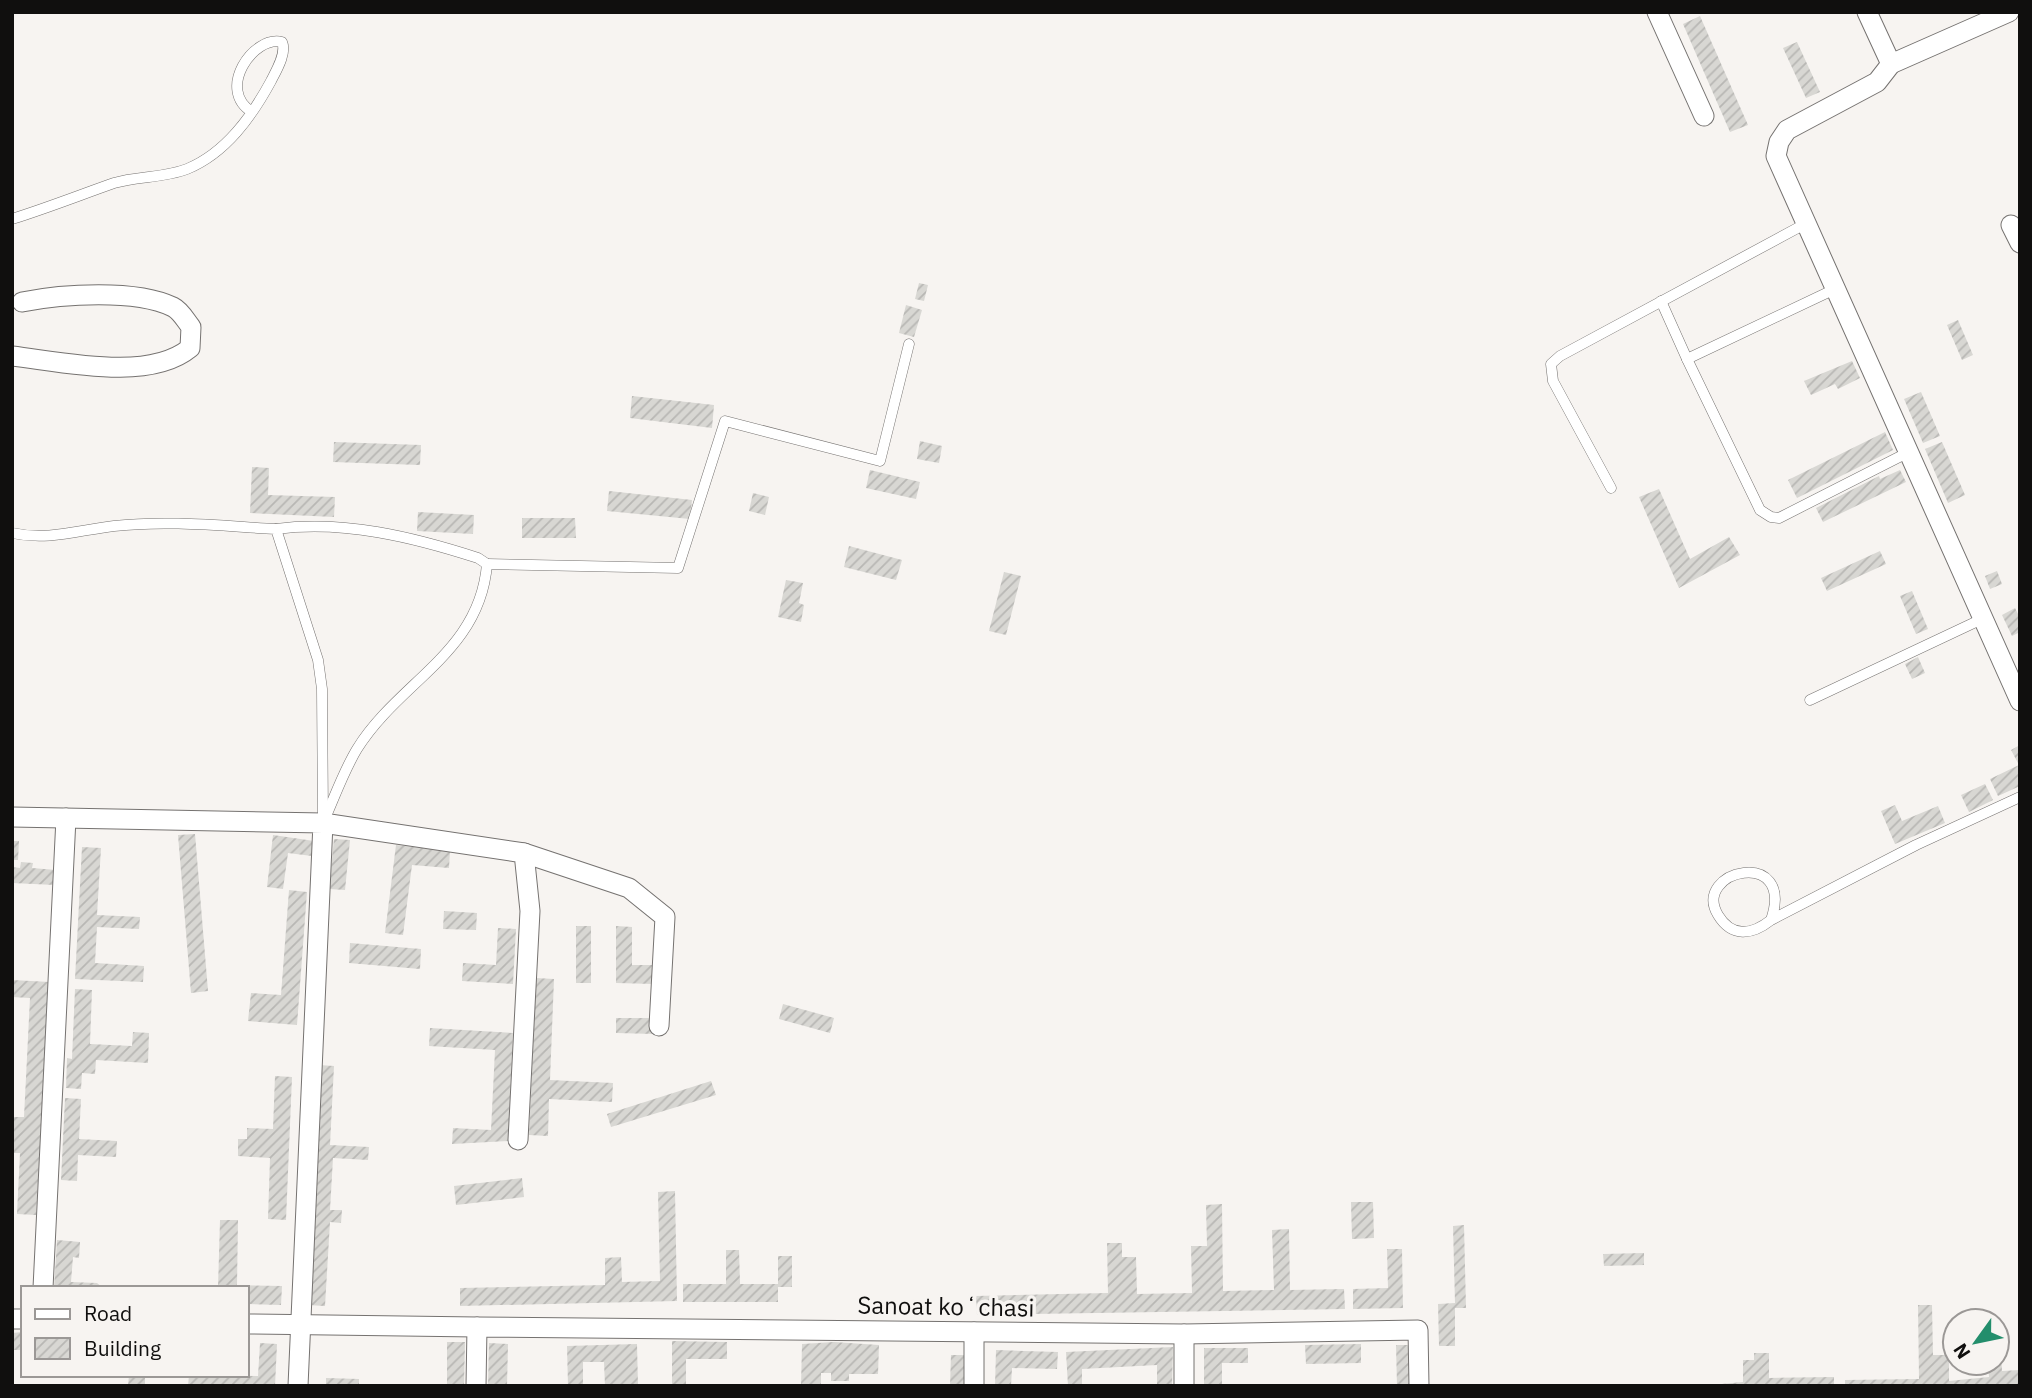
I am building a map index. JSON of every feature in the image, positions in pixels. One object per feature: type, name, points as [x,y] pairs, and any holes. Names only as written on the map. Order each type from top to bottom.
[{"type":"street","points":[[1657,12],[1704,116]]},
{"type":"street","points":[[1867,12],[1891,65]]},
{"type":"street","points":[[2009,12],[1891,65],[1877,82],[1787,130],[1779,142],[1776,156],[2020,701]]},
{"type":"street","points":[[2011,225],[2020,243]]},
{"type":"street","points":[[12,356],[143,368],[176,359],[190,348],[191,327],[176,308],[148,299],[78,295],[17,303]]},
{"type":"street","points":[[12,817],[323,823],[524,853],[629,888],[666,917],[659,1026]]},
{"type":"street","points":[[43,1286],[66,818]]},
{"type":"street","points":[[298,1386],[323,823]]},
{"type":"street","points":[[518,1140],[530,911],[524,853]]},
{"type":"street","name":"Sanoat koʻchasi","points":[[248,1324],[1184,1334],[1418,1330],[1419,1386]]},
{"type":"street","points":[[476,1386],[477,1327]]},
{"type":"street","points":[[974,1332],[974,1386]]},
{"type":"street","points":[[1184,1334],[1184,1386]]},
{"type":"lane","points":[[12,219],[116,183],[187,169],[217,151],[252,112],[278,68],[284,47],[282,42],[276,40],[267,44],[252,56],[236,81],[235,93],[240,102],[252,112]]},
{"type":"lane","points":[[1611,488],[1553,381],[1551,364],[1560,356],[1805,224]]},
{"type":"lane","points":[[1687,359],[1835,289]]},
{"type":"lane","points":[[1661,301],[1760,510],[1771,517],[1779,518],[1907,453]]},
{"type":"lane","points":[[12,533],[36,537],[113,526],[173,523],[276,529],[326,526],[402,537],[468,555],[487,564],[678,568],[726,421],[880,461],[909,344]]},
{"type":"lane","points":[[276,529],[318,660],[322,689],[323,823]]},
{"type":"lane","points":[[323,823],[357,749],[398,700],[449,653],[471,623],[485,587],[487,564]]},
{"type":"lane","points":[[1810,700],[1982,619]]},
{"type":"lane","points":[[1771,920],[1777,903],[1772,886],[1759,874],[1742,871],[1726,878],[1716,892],[1715,910],[1724,925],[1740,933],[1757,931],[1771,920],[1916,845],[2020,797]]},
{"type":"building","points":[[1700,16],[1748,125],[1730,132],[1683,24]]},
{"type":"building","points":[[1797,42],[1820,92],[1806,98],[1783,48]]},
{"type":"building","points":[[919,283],[928,285],[924,301],[915,299]]},
{"type":"building","points":[[906,305],[922,310],[914,337],[899,333]]},
{"type":"building","points":[[1958,320],[1973,355],[1962,360],[1947,325]]},
{"type":"building","points":[[1852,361],[1860,378],[1838,389],[1835,384],[1811,395],[1804,381]]},
{"type":"building","points":[[1921,392],[1940,436],[1923,443],[1904,399]]},
{"type":"building","points":[[632,396],[714,405],[712,428],[630,418]]},
{"type":"building","points":[[1885,432],[1893,450],[1797,498],[1788,480]]},
{"type":"building","points":[[920,441],[942,446],[939,463],[917,459]]},
{"type":"building","points":[[334,442],[421,445],[420,465],[333,462]]},
{"type":"building","points":[[1942,442],[1965,495],[1948,503],[1925,449]]},
{"type":"building","points":[[252,467],[269,468],[268,495],[335,497],[334,517],[250,513]]},
{"type":"building","points":[[870,470],[920,482],[916,499],[866,488]]},
{"type":"building","points":[[1900,470],[1906,482],[1823,522],[1816,508],[1879,476],[1880,479]]},
{"type":"building","points":[[1659,489],[1690,559],[1729,537],[1740,555],[1679,588],[1639,497]]},
{"type":"building","points":[[609,491],[692,500],[690,519],[607,511]]},
{"type":"building","points":[[753,493],[769,497],[765,515],[749,511]]},
{"type":"building","points":[[418,512],[474,515],[473,534],[417,531]]},
{"type":"building","points":[[522,518],[575,518],[576,538],[522,538]]},
{"type":"building","points":[[849,546],[902,560],[896,580],[844,567]]},
{"type":"building","points":[[1880,551],[1886,564],[1827,591],[1821,578]]},
{"type":"building","points":[[1997,571],[2002,584],[1990,589],[1985,576]]},
{"type":"building","points":[[1004,572],[1021,576],[1006,635],[989,631]]},
{"type":"building","points":[[786,580],[803,583],[799,603],[804,605],[801,622],[778,617]]},
{"type":"building","points":[[1912,591],[1928,629],[1916,634],[1900,596]]},
{"type":"building","points":[[2015,608],[2020,618],[2020,632],[2012,636],[2002,615]]},
{"type":"building","points":[[1918,657],[1925,673],[1912,679],[1905,664]]},
{"type":"building","points":[[2020,745],[2020,786],[1998,796],[1990,779],[2019,765],[2011,750]]},
{"type":"building","points":[[1985,784],[1993,800],[1969,812],[1961,795]]},
{"type":"building","points":[[1895,805],[1902,821],[1938,806],[1945,823],[1895,844],[1881,811]]},
{"type":"building","points":[[195,834],[208,991],[191,993],[178,835]]},
{"type":"building","points":[[273,835],[314,841],[312,856],[288,853],[283,889],[267,887]]},
{"type":"building","points":[[334,839],[350,840],[345,890],[329,889]]},
{"type":"building","points":[[12,841],[19,841],[18,860],[12,860]]},
{"type":"building","points":[[396,845],[450,851],[449,868],[412,865],[403,935],[385,933]]},
{"type":"building","points":[[82,847],[101,848],[97,915],[140,917],[139,929],[97,927],[95,963],[144,966],[143,982],[75,979]]},
{"type":"building","points":[[21,862],[33,863],[32,868],[56,870],[55,885],[12,883],[12,867],[20,868]]},
{"type":"building","points":[[289,890],[307,892],[297,1025],[248,1021],[251,993],[281,995]]},
{"type":"building","points":[[444,911],[477,913],[476,930],[443,929]]},
{"type":"building","points":[[576,926],[591,926],[591,983],[576,983]]},
{"type":"building","points":[[616,926],[632,927],[632,965],[654,965],[654,984],[616,983]]},
{"type":"building","points":[[498,928],[516,929],[513,984],[462,981],[463,963],[496,965]]},
{"type":"building","points":[[350,943],[421,949],[420,969],[349,963]]},
{"type":"building","points":[[536,978],[554,979],[550,1080],[613,1083],[612,1102],[549,1099],[548,1136],[529,1135]]},
{"type":"building","points":[[12,980],[50,982],[36,1215],[17,1214],[20,1153],[12,1153],[13,1117],[24,1117],[30,998],[12,997]]},
{"type":"building","points":[[75,989],[92,990],[90,1044],[132,1046],[133,1032],[149,1033],[148,1063],[96,1060],[95,1074],[82,1073],[81,1089],[66,1088],[67,1058],[72,1059]]},
{"type":"building","points":[[783,1004],[834,1018],[830,1033],[779,1019]]},
{"type":"building","points":[[616,1018],[654,1018],[654,1034],[616,1033]]},
{"type":"building","points":[[430,1028],[513,1033],[508,1141],[452,1144],[453,1128],[491,1130],[495,1050],[429,1046]]},
{"type":"building","points":[[319,1065],[334,1066],[330,1145],[369,1147],[368,1160],[333,1158],[330,1210],[342,1210],[341,1223],[330,1222],[325,1306],[307,1305]]},
{"type":"building","points":[[275,1076],[292,1077],[286,1220],[268,1219],[270,1158],[238,1156],[238,1139],[247,1139],[247,1128],[273,1129]]},
{"type":"building","points":[[711,1081],[716,1095],[611,1127],[607,1114]]},
{"type":"building","points":[[65,1098],[81,1099],[79,1139],[117,1141],[116,1157],[78,1155],[77,1181],[61,1180]]},
{"type":"building","points":[[522,1178],[524,1197],[456,1205],[454,1186]]},
{"type":"building","points":[[675,1191],[677,1301],[460,1306],[460,1288],[605,1285],[605,1258],[621,1257],[622,1282],[660,1281],[658,1192]]},
{"type":"building","points":[[1351,1202],[1373,1202],[1374,1238],[1352,1239]]},
{"type":"building","points":[[1222,1204],[1223,1291],[1274,1290],[1272,1230],[1289,1229],[1290,1290],[1344,1289],[1345,1309],[977,1315],[976,1296],[1108,1293],[1107,1243],[1122,1243],[1122,1257],[1136,1257],[1137,1294],[1192,1293],[1191,1246],[1207,1246],[1206,1205]]},
{"type":"building","points":[[220,1220],[238,1220],[237,1285],[282,1286],[281,1305],[248,1304],[248,1286],[218,1286]]},
{"type":"building","points":[[1464,1225],[1466,1308],[1455,1308],[1455,1346],[1439,1346],[1438,1304],[1455,1303],[1453,1226]]},
{"type":"building","points":[[57,1240],[80,1242],[79,1258],[73,1257],[71,1282],[97,1283],[101,1286],[54,1286]]},
{"type":"building","points":[[1387,1249],[1402,1249],[1403,1308],[1353,1309],[1353,1289],[1388,1288]]},
{"type":"building","points":[[726,1250],[739,1250],[740,1284],[778,1284],[778,1256],[792,1256],[792,1287],[778,1287],[778,1302],[683,1302],[683,1284],[726,1284]]},
{"type":"building","points":[[1644,1253],[1644,1265],[1604,1266],[1603,1254]]},
{"type":"building","points":[[1918,1305],[1932,1305],[1933,1355],[1941,1355],[1941,1377],[1949,1377],[1949,1381],[2011,1377],[2011,1370],[2020,1370],[2020,1386],[1845,1386],[1845,1380],[1919,1379]]},
{"type":"building","points":[[21,1332],[21,1350],[12,1350],[12,1333]]},
{"type":"building","points":[[672,1341],[727,1342],[727,1359],[686,1359],[686,1386],[672,1386]]},
{"type":"building","points":[[447,1342],[465,1342],[464,1386],[447,1386]]},
{"type":"building","points":[[834,1342],[879,1345],[878,1374],[849,1374],[849,1381],[831,1381],[831,1373],[821,1373],[821,1386],[801,1386],[802,1344]]},
{"type":"building","points":[[260,1343],[277,1344],[275,1386],[188,1386],[189,1377],[258,1376]]},
{"type":"building","points":[[489,1343],[508,1344],[507,1386],[488,1386]]},
{"type":"building","points":[[637,1344],[638,1386],[605,1386],[604,1362],[583,1362],[583,1386],[568,1386],[567,1346]]},
{"type":"building","points":[[1361,1344],[1361,1363],[1306,1364],[1305,1345]]},
{"type":"building","points":[[1396,1345],[1414,1345],[1415,1386],[1397,1386]]},
{"type":"building","points":[[1173,1347],[1172,1386],[1157,1386],[1157,1365],[1082,1369],[1082,1386],[1068,1386],[1066,1352]]},
{"type":"building","points":[[1204,1348],[1248,1348],[1248,1363],[1222,1363],[1222,1386],[1204,1386]]},
{"type":"building","points":[[996,1350],[1058,1352],[1057,1369],[1012,1368],[1011,1386],[995,1386]]},
{"type":"building","points":[[1754,1353],[1769,1353],[1769,1378],[1834,1377],[1834,1386],[1699,1386],[1743,1382],[1743,1360],[1754,1360]]},
{"type":"building","points":[[951,1355],[966,1355],[965,1386],[950,1386]]},
{"type":"building","points":[[129,1377],[145,1377],[145,1386],[128,1386]]},
{"type":"building","points":[[326,1378],[359,1379],[359,1386],[326,1386]]}]
